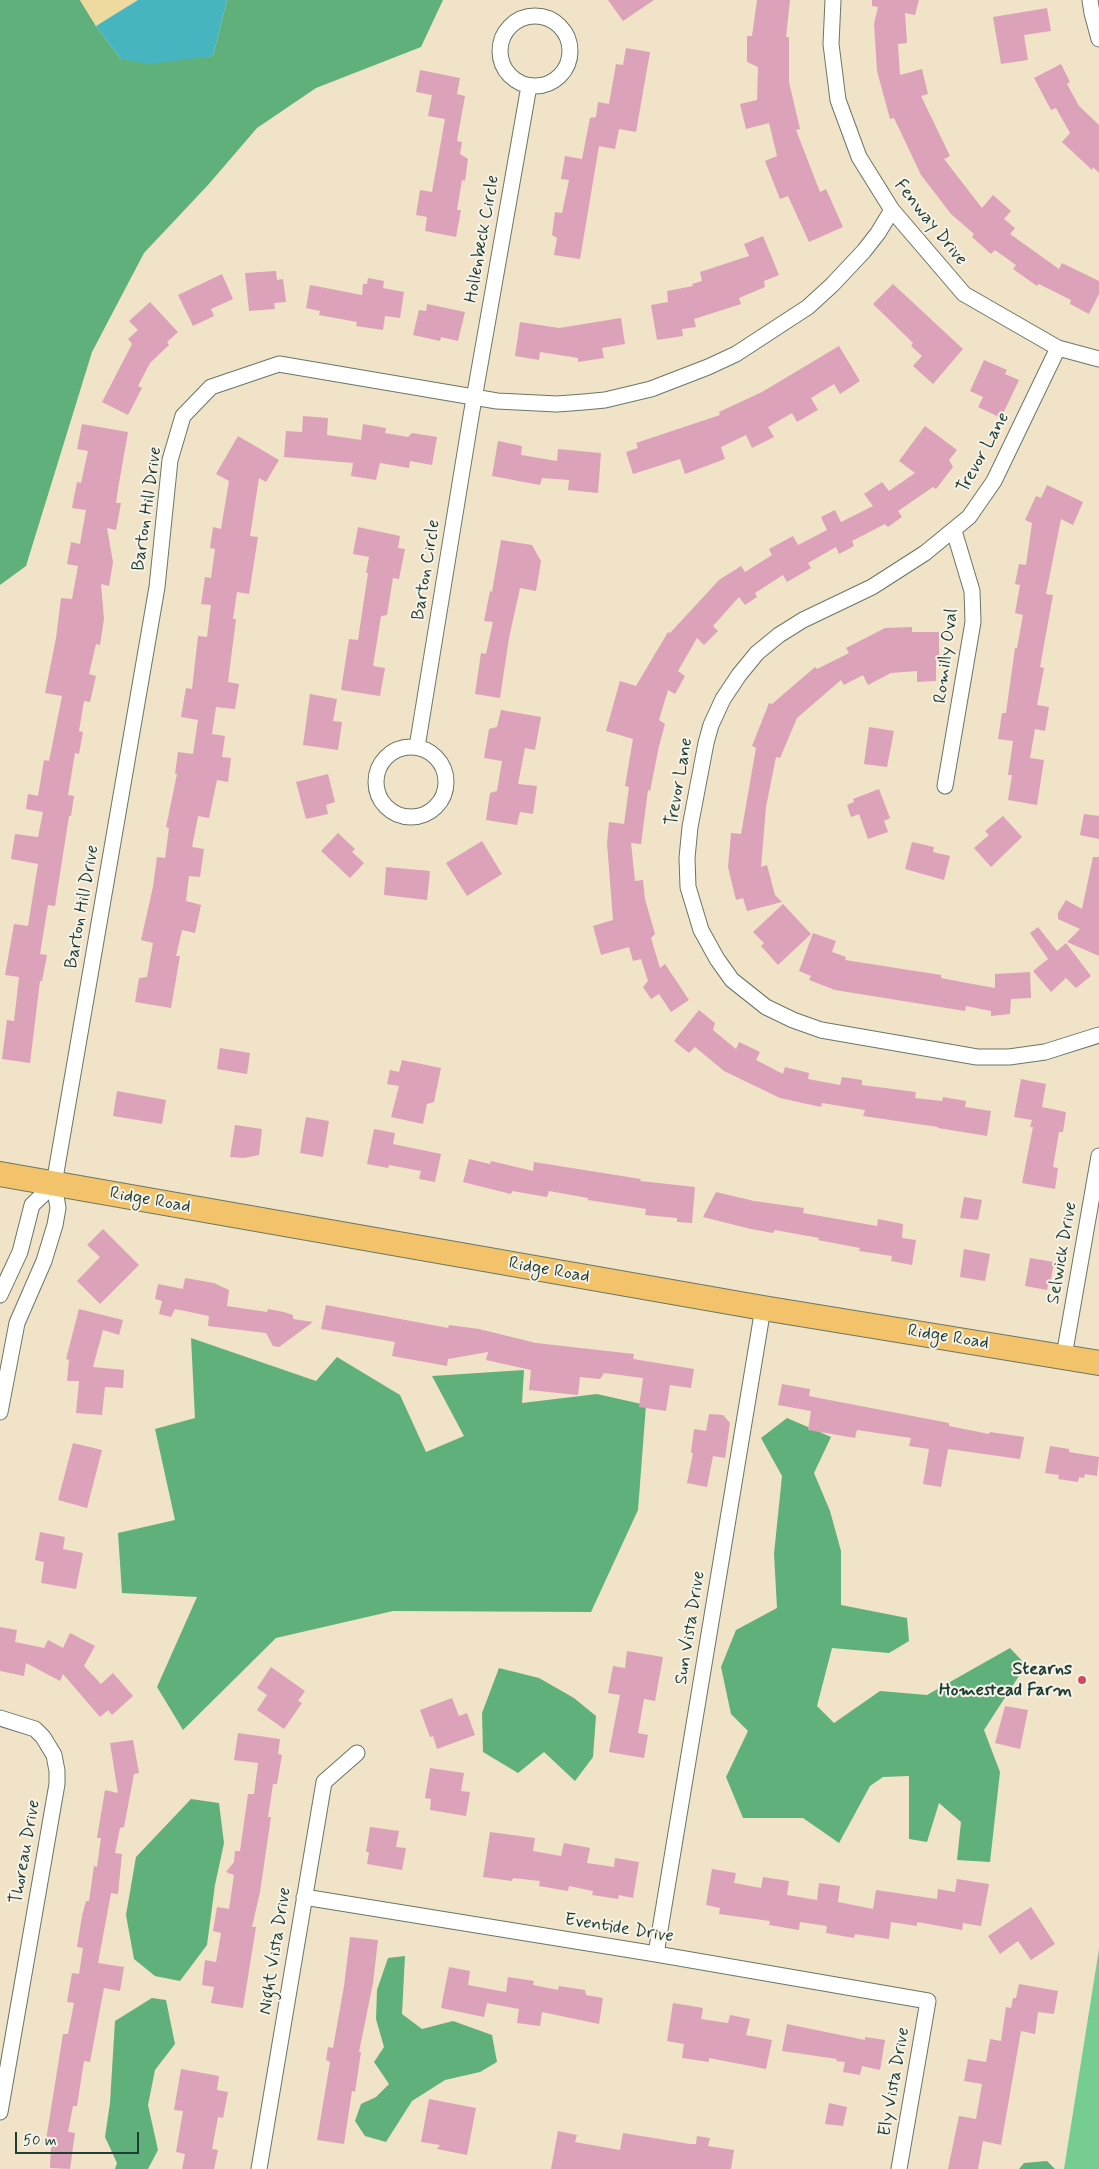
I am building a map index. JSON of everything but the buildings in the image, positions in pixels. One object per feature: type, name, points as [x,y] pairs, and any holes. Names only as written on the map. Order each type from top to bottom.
[{"type":"main road","name":"Ridge Road","points":[[0,1174],[763,1308],[1099,1363]]},
{"type":"street","name":"Fenway Drive","points":[[833,0],[831,44],[838,100],[859,157],[892,210],[964,294],[1058,348],[1099,359]]},
{"type":"street","points":[[1090,0],[1099,39]]},
{"type":"street","points":[[529,16],[541,16],[552,19],[561,26],[570,46],[570,57],[566,67],[559,76],[545,84],[529,86],[510,76],[504,68],[500,47],[502,37],[517,20],[529,16]]},
{"type":"street","name":"Hollenbeck Circle","points":[[474,398],[529,86]]},
{"type":"street","name":"Barton Hill Drive","points":[[0,1407],[17,1322],[44,1262],[55,1225],[58,1208],[54,1184],[157,587],[170,460],[183,416],[211,387],[279,364],[474,398],[557,404],[605,400],[651,389],[708,368],[736,354],[808,307],[832,285],[864,250],[878,233],[892,210]]},
{"type":"street","name":"Trevor Lane","points":[[1058,348],[994,481],[969,517],[925,554],[872,587],[803,620],[779,635],[757,653],[739,675],[710,725],[690,827],[687,858],[688,887],[701,930],[717,959],[732,980],[766,1008],[793,1020],[821,1030],[977,1057],[1010,1057],[1046,1052],[1099,1035]]},
{"type":"street","name":"Barton Circle","points":[[417,747],[474,398]]},
{"type":"street","name":"Romilly Oval","points":[[945,786],[973,622],[972,591],[954,531]]},
{"type":"street","points":[[404,747],[417,747],[432,754],[443,766],[446,788],[442,799],[426,815],[416,818],[404,818],[393,813],[383,805],[377,794],[376,776],[383,759],[393,751],[404,747]]},
{"type":"street","name":"Selwick Drive","points":[[1064,1356],[1099,1156]]},
{"type":"street","points":[[0,1294],[20,1252],[32,1204],[54,1184]]},
{"type":"street","name":"Sun Vista Drive","points":[[656,1954],[763,1308]]},
{"type":"street","name":"Thoreau Drive","points":[[0,1718],[35,1730],[43,1737],[54,1755],[57,1784],[0,2112]]},
{"type":"street","name":"Night Vista Drive","points":[[264,2168],[304,1897],[324,1782],[357,1753]]},
{"type":"street","name":"Eventide Drive","points":[[304,1897],[656,1954],[928,2002]]},
{"type":"street","name":"Ely Vista Drive","points":[[898,2169],[928,2002]]},
{"type":"green space","points":[[0,0],[80,0],[96,26],[121,59],[213,56],[227,0],[443,0],[421,47],[316,88],[257,128],[208,185],[144,253],[92,352],[26,566],[0,585]]},
{"type":"green space","points":[[191,1338],[316,1381],[337,1357],[400,1395],[426,1452],[464,1436],[432,1376],[524,1370],[522,1403],[597,1394],[646,1405],[638,1510],[591,1612],[393,1611],[276,1638],[183,1730],[157,1687],[197,1597],[122,1593],[118,1533],[175,1520],[155,1429],[195,1418]]},
{"type":"green space","points":[[787,1418],[831,1437],[814,1473],[830,1511],[841,1551],[841,1605],[907,1618],[909,1641],[889,1653],[832,1648],[817,1706],[834,1723],[880,1691],[927,1695],[1010,1648],[1026,1665],[984,1730],[1000,1772],[990,1862],[957,1860],[961,1822],[939,1803],[927,1842],[909,1839],[909,1776],[883,1777],[870,1786],[839,1843],[803,1818],[743,1818],[726,1777],[748,1731],[731,1714],[721,1667],[736,1630],[777,1608],[774,1554],[782,1476],[761,1438]]},
{"type":"green space","points":[[499,1668],[539,1678],[574,1698],[596,1716],[593,1757],[575,1781],[544,1752],[518,1773],[483,1752],[482,1713]]},
{"type":"green space","points":[[191,1799],[219,1803],[224,1843],[215,1885],[207,1945],[180,1981],[155,1976],[134,1959],[126,1915],[136,1857]]},
{"type":"green space","points":[[1099,1949],[1099,2169],[1064,2169]]},
{"type":"green space","points":[[405,1956],[402,2014],[422,2029],[453,2021],[492,2035],[497,2062],[480,2072],[445,2080],[412,2101],[386,2142],[365,2136],[355,2121],[361,2104],[376,2097],[389,2084],[374,2062],[384,2047],[376,2019],[377,1990],[388,1958]]},
{"type":"green space","points":[[152,1998],[166,2000],[175,2044],[155,2070],[148,2105],[158,2150],[148,2169],[115,2169],[117,2163],[105,2137],[110,2103],[115,2021]]},
{"type":"green space","points":[[1047,2161],[1055,2169],[1019,2169],[1024,2163]]},
{"type":"sand","points":[[80,0],[138,0],[96,26]]},
{"type":"water","points":[[138,0],[227,0],[213,56],[149,64],[121,59],[96,26]]},
{"type":"place","name":"Stearns Homestead Farm","points":[[1082,1680]]}]
